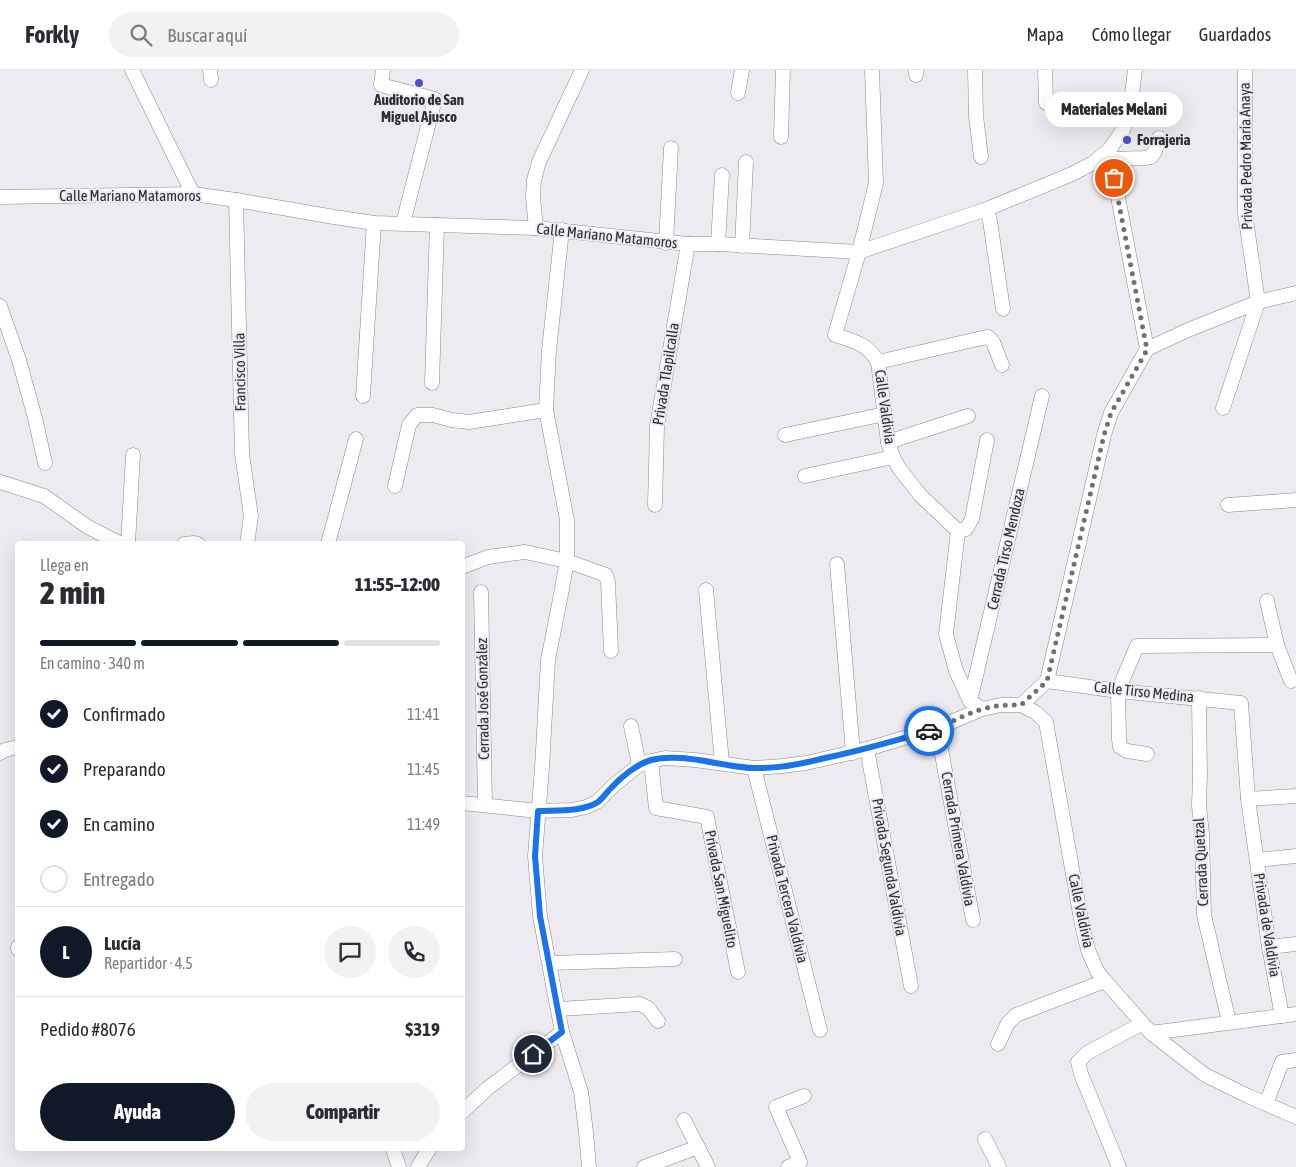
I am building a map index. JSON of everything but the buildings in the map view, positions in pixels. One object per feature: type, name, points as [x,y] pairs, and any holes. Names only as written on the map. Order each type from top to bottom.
[{"type":"street","points":[[132,70],[193,194]]},
{"type":"street","points":[[383,70],[381,85],[435,99],[403,223]]},
{"type":"street","points":[[536,228],[533,197],[538,162],[582,70]]},
{"type":"street","points":[[738,93],[742,70]]},
{"type":"street","points":[[781,137],[783,70]]},
{"type":"street","name":"Calle Valdivia","points":[[872,70],[876,182],[859,252],[835,335],[864,345],[873,354],[878,362],[888,442],[893,457],[920,495],[958,531]]},
{"type":"street","points":[[975,70],[976,116],[981,157]]},
{"type":"street","points":[[1045,70],[1046,103]]},
{"type":"street","name":"Calle Mariano Matamoros","points":[[0,197],[193,194],[374,223],[536,228],[688,244],[859,252],[987,209],[1072,174],[1110,154],[1123,130],[1130,110],[1135,70]]},
{"type":"street","name":"Privada Pedro María Anaya","points":[[1244,70],[1245,213],[1258,302]]},
{"type":"street","points":[[1147,350],[1110,154],[1144,158],[1152,157],[1160,138]]},
{"type":"street","points":[[666,242],[671,148]]},
{"type":"street","points":[[742,246],[746,162]]},
{"type":"street","points":[[718,244],[722,175]]},
{"type":"street","name":"Francisco Villa","points":[[236,200],[242,454],[251,516],[248,541]]},
{"type":"street","points":[[987,209],[1003,308]]},
{"type":"street","points":[[363,396],[374,223]]},
{"type":"street","points":[[432,383],[437,225]]},
{"type":"street","points":[[562,230],[549,350],[546,410],[567,520],[567,561],[548,660],[535,856],[540,916],[562,1032],[581,1092],[588,1167]]},
{"type":"street","name":"Privada Tlapilcalla","points":[[655,505],[657,426],[688,244]]},
{"type":"street","points":[[465,803],[538,811],[572,810],[597,802],[613,786],[645,762],[665,758],[754,768],[782,766],[853,753],[937,728],[982,709],[1002,705],[1021,705],[1047,681],[1104,435],[1111,413],[1147,350],[1188,330],[1258,302],[1296,293]]},
{"type":"street","points":[[1223,408],[1258,302]]},
{"type":"street","points":[[0,306],[19,360],[45,463]]},
{"type":"street","points":[[878,362],[988,338],[993,342],[1002,365]]},
{"type":"street","name":"Cerrada Tirso Mendoza","points":[[970,701],[1042,396]]},
{"type":"street","points":[[395,486],[410,425],[417,415],[470,422],[546,410]]},
{"type":"street","points":[[785,435],[884,414]]},
{"type":"street","points":[[888,442],[968,416]]},
{"type":"street","points":[[329,541],[356,439]]},
{"type":"street","points":[[982,709],[970,701],[956,671],[946,634],[958,531],[966,529],[972,519],[987,440]]},
{"type":"street","points":[[128,541],[133,455]]},
{"type":"street","points":[[805,476],[893,457]]},
{"type":"street","points":[[0,482],[44,496],[88,527],[115,541]]},
{"type":"street","points":[[1228,506],[1296,500]]},
{"type":"street","points":[[465,565],[488,556],[525,552],[567,561],[606,575],[608,582],[611,651]]},
{"type":"street","points":[[837,564],[853,753]]},
{"type":"street","points":[[706,590],[722,763]]},
{"type":"street","name":"Cerrada José González","points":[[481,592],[485,805]]},
{"type":"street","points":[[1267,601],[1278,645],[1291,681]]},
{"type":"street","points":[[1147,754],[1127,751],[1120,747],[1119,739],[1118,690],[1137,646],[1278,645]]},
{"type":"street","name":"Calle Tirso Medina","points":[[1047,681],[1241,703]]},
{"type":"street","name":"Cerrada Quetzal","points":[[1199,698],[1199,806],[1202,834],[1204,915],[1229,1022]]},
{"type":"street","name":"Privada de Valdivia","points":[[1241,703],[1248,798],[1282,1016]]},
{"type":"street","name":"Calle Valdivia","points":[[1021,705],[1035,712],[1046,722],[1082,925],[1088,950],[1097,971],[1146,1028],[1205,1075],[1296,1117]]},
{"type":"street","points":[[631,726],[645,762]]},
{"type":"street","name":"Cerrada Primera Valdivia","points":[[937,728],[972,920]]},
{"type":"street","points":[[0,753],[15,748]]},
{"type":"street","name":"Privada Segunda Valdivia","points":[[867,749],[911,986]]},
{"type":"street","name":"Privada San Miguelito","points":[[645,762],[656,808],[707,817],[738,972]]},
{"type":"street","name":"Privada Tercera Valdivia","points":[[754,768],[820,1030]]},
{"type":"street","points":[[1248,798],[1296,796]]},
{"type":"street","points":[[1258,860],[1296,856]]},
{"type":"street","points":[[1270,947],[1296,944]]},
{"type":"street","points":[[550,963],[674,959]]},
{"type":"street","points":[[998,1044],[1008,1023],[1016,1015],[1105,982]]},
{"type":"street","points":[[558,1009],[640,1004],[648,1008],[658,1021]]},
{"type":"street","points":[[1119,1167],[1078,1062],[1088,1053],[1146,1028],[1229,1022],[1296,1014]]},
{"type":"street","points":[[465,1109],[488,1088],[562,1032]]},
{"type":"street","points":[[1266,1104],[1282,1062],[1296,1060]]},
{"type":"street","points":[[788,1167],[800,1162],[776,1107],[804,1096]]},
{"type":"street","points":[[684,1120],[708,1167]]},
{"type":"street","points":[[984,1139],[999,1167]]},
{"type":"street","points":[[644,1167],[698,1148]]},
{"type":"street","points":[[393,1151],[399,1167]]},
{"type":"street","points":[[418,1167],[428,1151]]},
{"type":"way so far","points":[[929,731],[982,709],[1002,705],[1021,705],[1047,681],[1104,435],[1111,413],[1147,350],[1114,178]]},
{"type":"place","name":"Auditorio de San Miguel Ajusco","points":[[419,83]]},
{"type":"place","name":"Forrajeria","points":[[1127,140]]},
{"type":"place","name":"Materiales Melani","points":[[1114,178]]},
{"type":"route","points":[[533,1054],[562,1032],[540,916],[535,856],[538,811],[572,810],[586,807],[597,802],[639,764],[651,760],[665,758],[695,760],[754,768],[782,766],[853,753],[929,731]]}]
